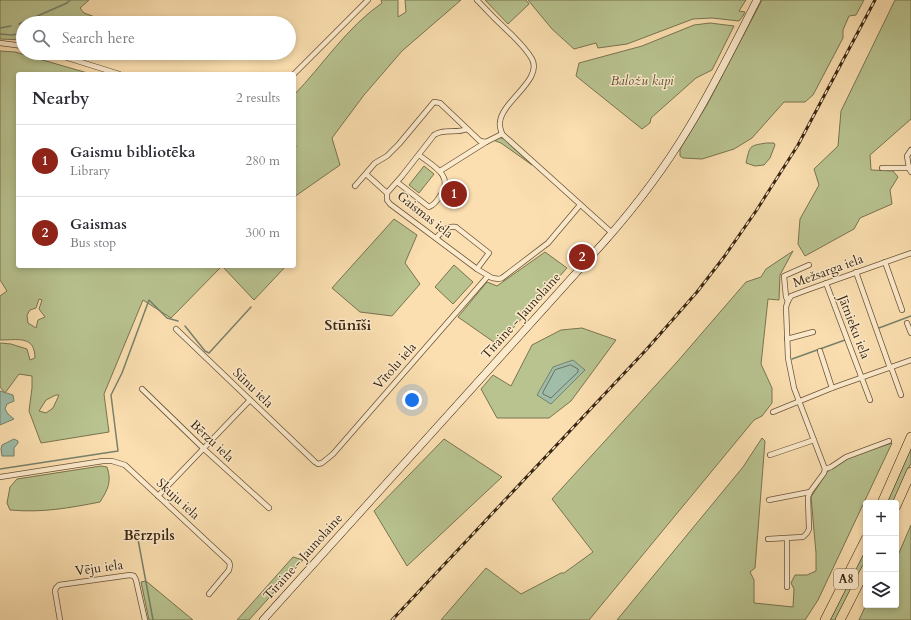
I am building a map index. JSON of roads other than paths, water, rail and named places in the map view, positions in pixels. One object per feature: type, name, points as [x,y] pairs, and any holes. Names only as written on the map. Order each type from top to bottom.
[{"type":"highway","points":[[883,500],[911,437]]},
{"type":"highway","points":[[899,500],[911,472]]},
{"type":"highway","name":"A8","points":[[825,620],[863,545]]},
{"type":"highway","name":"A8","points":[[840,620],[865,572]]},
{"type":"main road","name":"Tīraine - Jaunolaine","points":[[262,620],[612,233],[648,189],[688,130],[757,0]]},
{"type":"street","points":[[296,72],[368,0]]},
{"type":"street","points":[[477,0],[523,47],[534,64],[534,71],[530,79],[502,114],[500,121],[502,134],[612,233]]},
{"type":"street","points":[[0,44],[16,45]]},
{"type":"street","points":[[74,60],[113,72]]},
{"type":"street","points":[[355,186],[375,163],[387,156],[399,144],[434,102],[440,103],[480,141],[486,142]]},
{"type":"street","points":[[387,193],[434,135],[439,132],[456,132],[466,129]]},
{"type":"street","points":[[440,171],[486,142],[502,134]]},
{"type":"street","points":[[882,168],[910,169],[907,156],[911,150]]},
{"type":"street","points":[[397,182],[429,207],[432,207],[445,190],[446,185],[440,171],[419,155]]},
{"type":"street","name":"Gaismas iela","points":[[366,174],[387,193],[387,200],[390,204],[488,276]]},
{"type":"street","points":[[488,276],[496,279],[502,278],[539,251],[550,242],[580,205]]},
{"type":"street","points":[[436,238],[446,228],[452,226],[456,227],[489,253],[477,269]]},
{"type":"street","name":"Mežsarga iela","points":[[825,469],[794,388],[790,373],[786,318],[788,300],[791,296],[911,253]]},
{"type":"street","points":[[885,262],[902,310]]},
{"type":"street","points":[[788,300],[786,296],[784,276],[810,265]]},
{"type":"street","name":"Jātnieku iela","points":[[856,272],[890,367]]},
{"type":"street","name":"Vītolu iela","points":[[315,462],[318,464],[322,463],[333,454],[488,276]]},
{"type":"street","name":"Jātnieku iela","points":[[826,283],[870,400]]},
{"type":"street","points":[[907,323],[911,333]]},
{"type":"street","name":"Sūnu iela","points":[[176,329],[315,462]]},
{"type":"street","points":[[787,339],[813,332]]},
{"type":"street","points":[[820,351],[832,388]]},
{"type":"street","name":"Jātnieku iela","points":[[773,412],[832,388],[911,360]]},
{"type":"street","points":[[890,367],[901,395]]},
{"type":"street","name":"Bērzu iela","points":[[142,389],[204,449],[269,508]]},
{"type":"street","points":[[158,496],[250,400]]},
{"type":"street","points":[[770,455],[814,440]]},
{"type":"street","points":[[768,540],[803,537],[809,529],[808,497],[824,473],[825,469],[831,467],[846,456],[889,441]]},
{"type":"street","name":"Skuju iela","points":[[0,477],[112,461],[125,465],[226,559],[230,565],[229,570],[209,594]]},
{"type":"street","points":[[769,500],[810,492]]},
{"type":"street","points":[[787,538],[787,587]]},
{"type":"street","name":"Vēju iela","points":[[60,620],[55,591],[59,585],[130,575],[134,576],[136,580],[145,620]]},
{"type":"water","points":[[573,360],[585,370],[551,404],[537,395],[553,367]]},
{"type":"water","points":[[0,391],[13,395],[14,401],[7,404],[5,409],[14,419],[0,425]]},
{"type":"water","points":[[14,439],[18,441],[18,443],[14,448],[14,456],[2,456],[2,445]]},
{"type":"waterway","points":[[37,16],[67,3],[70,0]]},
{"type":"waterway","points":[[0,28],[11,26]]},
{"type":"waterway","points":[[0,34],[16,34]]},
{"type":"waterway","points":[[0,469],[118,451],[111,395],[122,373],[149,300],[167,318],[178,321]]},
{"type":"waterway","points":[[185,326],[205,351],[209,353],[251,307]]},
{"type":"waterway","points":[[879,328],[911,316]]},
{"type":"waterway","points":[[792,359],[845,340]]},
{"type":"waterway","points":[[137,534],[153,620]]},
{"type":"railway","points":[[392,620],[646,350],[697,292],[724,257],[756,211],[798,145],[875,0]]},
{"type":"place","name":"Gaismu bibliotēka","points":[[454,194]]},
{"type":"place","name":"Gaismas","points":[[582,257]]},
{"type":"district","name":"Stūnīši","points":[[348,325]]},
{"type":"district","name":"Bērzpils","points":[[149,535]]},
{"type":"park label","name":"Baložu kapi","points":[[642,81]]}]
